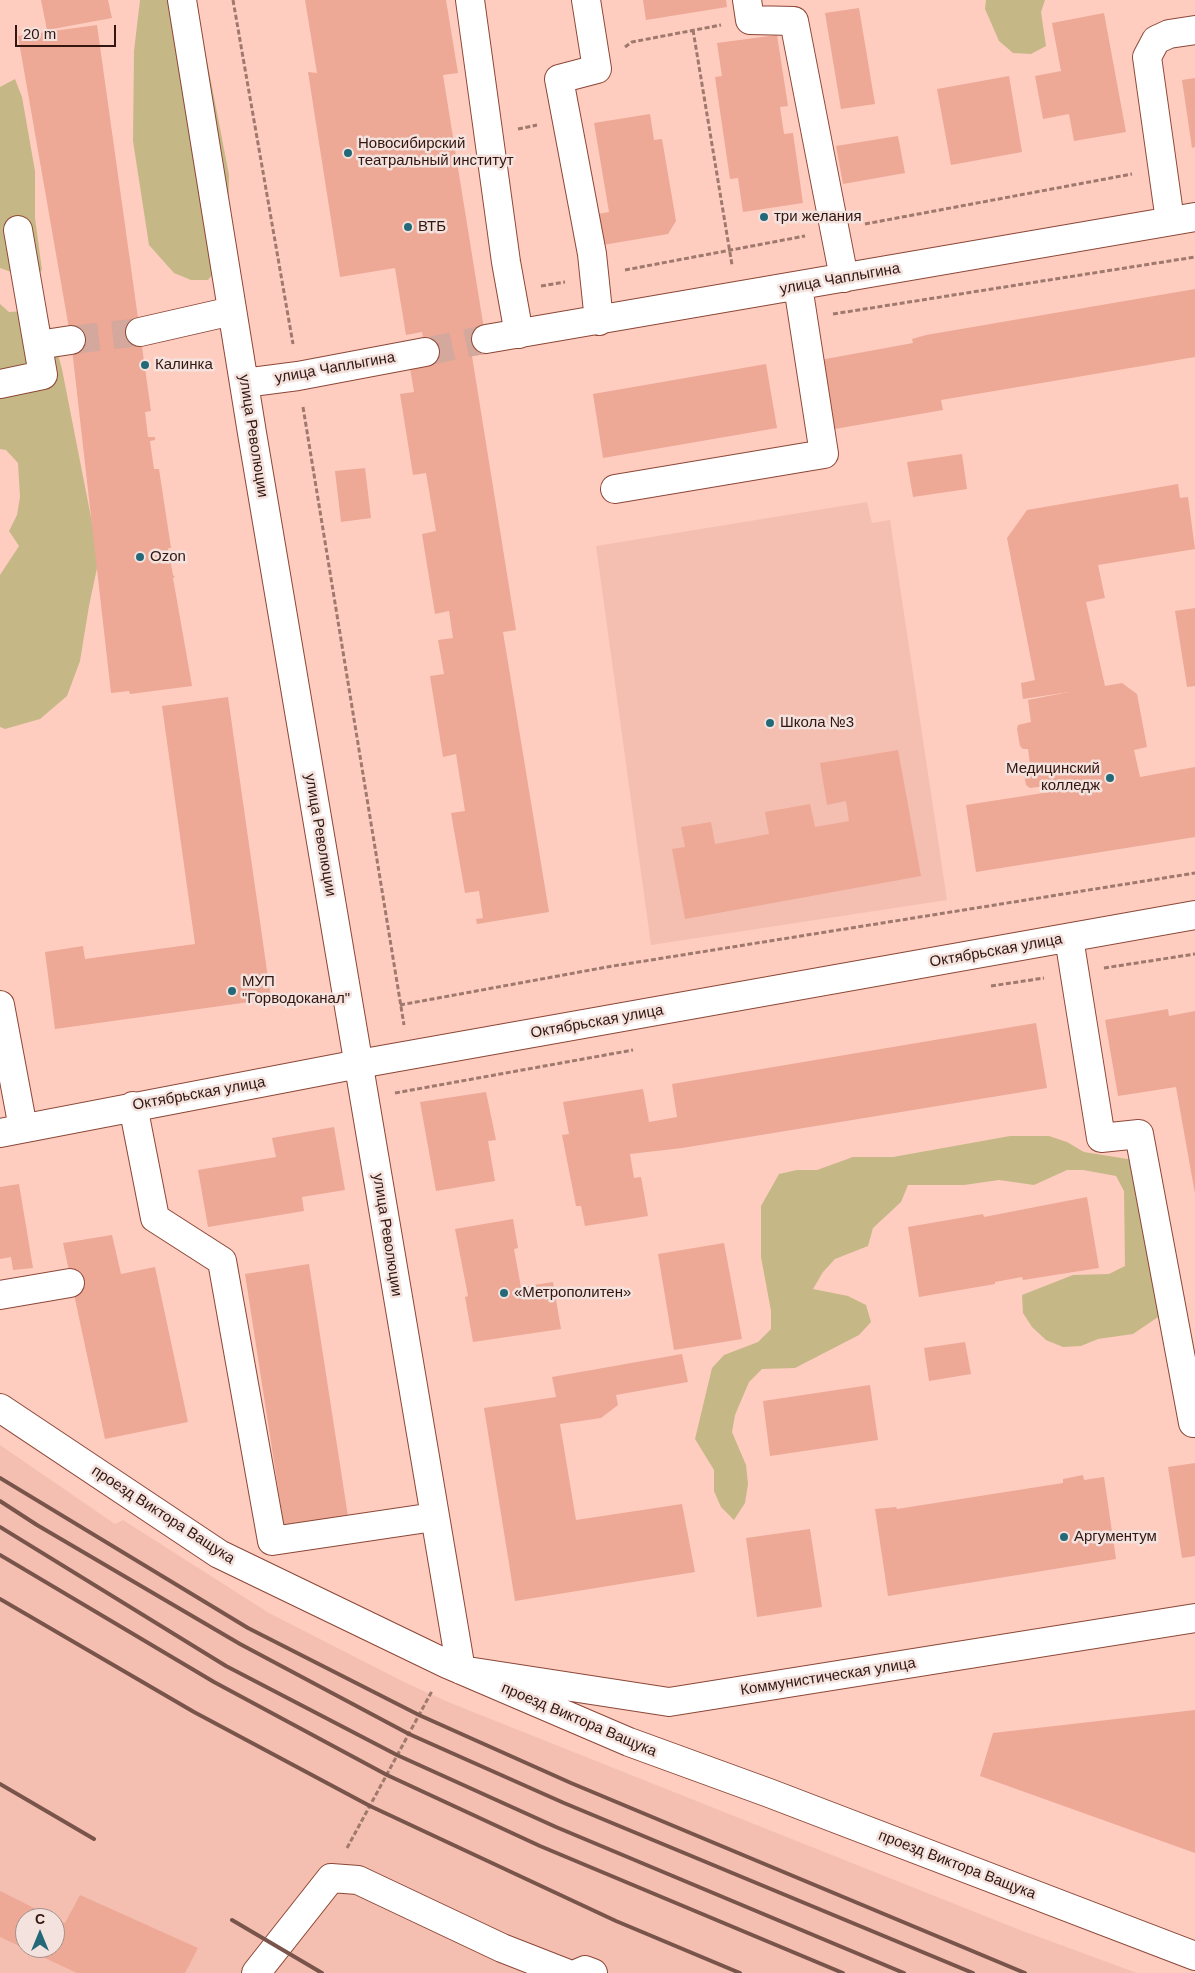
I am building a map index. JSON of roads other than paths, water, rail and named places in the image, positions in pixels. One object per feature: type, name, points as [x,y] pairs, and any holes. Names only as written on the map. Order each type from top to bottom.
[{"type":"street","name":"улица Революции","points":[[182,0],[232,312],[434,1517],[454,1667]]},
{"type":"street","points":[[470,0],[519,334]]},
{"type":"street","points":[[586,0],[597,69],[559,79],[592,254],[599,321]]},
{"type":"street","points":[[749,10],[794,21],[844,278]]},
{"type":"street","points":[[1182,219],[1147,57],[1151,46],[1156,40],[1169,34],[1195,30]]},
{"type":"street","name":"улица Чаплыгина","points":[[486,339],[1182,219]]},
{"type":"street","points":[[0,384],[43,375],[18,230]]},
{"type":"street","points":[[615,490],[824,454],[798,286]]},
{"type":"street","points":[[140,332],[232,312]]},
{"type":"street","points":[[38,345],[71,340]]},
{"type":"street","name":"улица Чаплыгина","points":[[244,383],[298,376],[425,352]]},
{"type":"street","name":"Октябрьская улица","points":[[11,1130],[359,1064],[1195,915]]},
{"type":"street","points":[[1069,938],[1101,1138],[1139,1134],[1193,1423],[1195,1423]]},
{"type":"street","points":[[0,1005],[11,1130]]},
{"type":"street","points":[[133,1106],[155,1218],[222,1260],[272,1541],[434,1517]]},
{"type":"street","points":[[0,1295],[70,1283]]},
{"type":"street","name":"проезд Виктора Ващука","points":[[0,1408],[219,1554],[454,1667],[629,1742],[769,1793],[1195,1956]]},
{"type":"street","name":"Коммунистическая улица","points":[[454,1667],[669,1702],[1195,1618]]},
{"type":"street","points":[[256,1973],[331,1878],[358,1880],[502,1948],[566,1973]]},
{"type":"street","points":[[578,1973],[585,1970],[592,1973]]},
{"type":"tunnel","points":[[71,340],[140,332]]},
{"type":"tunnel","points":[[425,352],[486,339]]},
{"type":"railway","points":[[0,1478],[248,1628],[419,1715],[571,1783],[1025,1973]]},
{"type":"railway","points":[[0,1501],[37,1525],[240,1644],[409,1734],[564,1803],[973,1973]]},
{"type":"railway","points":[[0,1527],[226,1666],[397,1755],[556,1827],[904,1973]]},
{"type":"railway","points":[[0,1555],[214,1682],[387,1775],[540,1846],[843,1973]]},
{"type":"railway","points":[[0,1599],[194,1712],[370,1806],[616,1921],[740,1973]]},
{"type":"railway","points":[[0,1784],[94,1839]]},
{"type":"railway","points":[[232,1920],[322,1973]]},
{"type":"place","name":"Новосибирский театральный институт","points":[[348,153]]},
{"type":"place","name":"три желания","points":[[764,217]]},
{"type":"place","name":"ВТБ","points":[[408,227]]},
{"type":"place","name":"Калинка","points":[[145,365]]},
{"type":"place","name":"Ozon","points":[[140,557]]},
{"type":"place","name":"Школа №3","points":[[770,723]]},
{"type":"place","name":"Медицинский колледж","points":[[1110,778]]},
{"type":"place","name":"МУП \"Горводоканал\"","points":[[232,991]]},
{"type":"place","name":"«Метрополитен»","points":[[504,1293]]},
{"type":"place","name":"Аргументум","points":[[1064,1537]]}]
